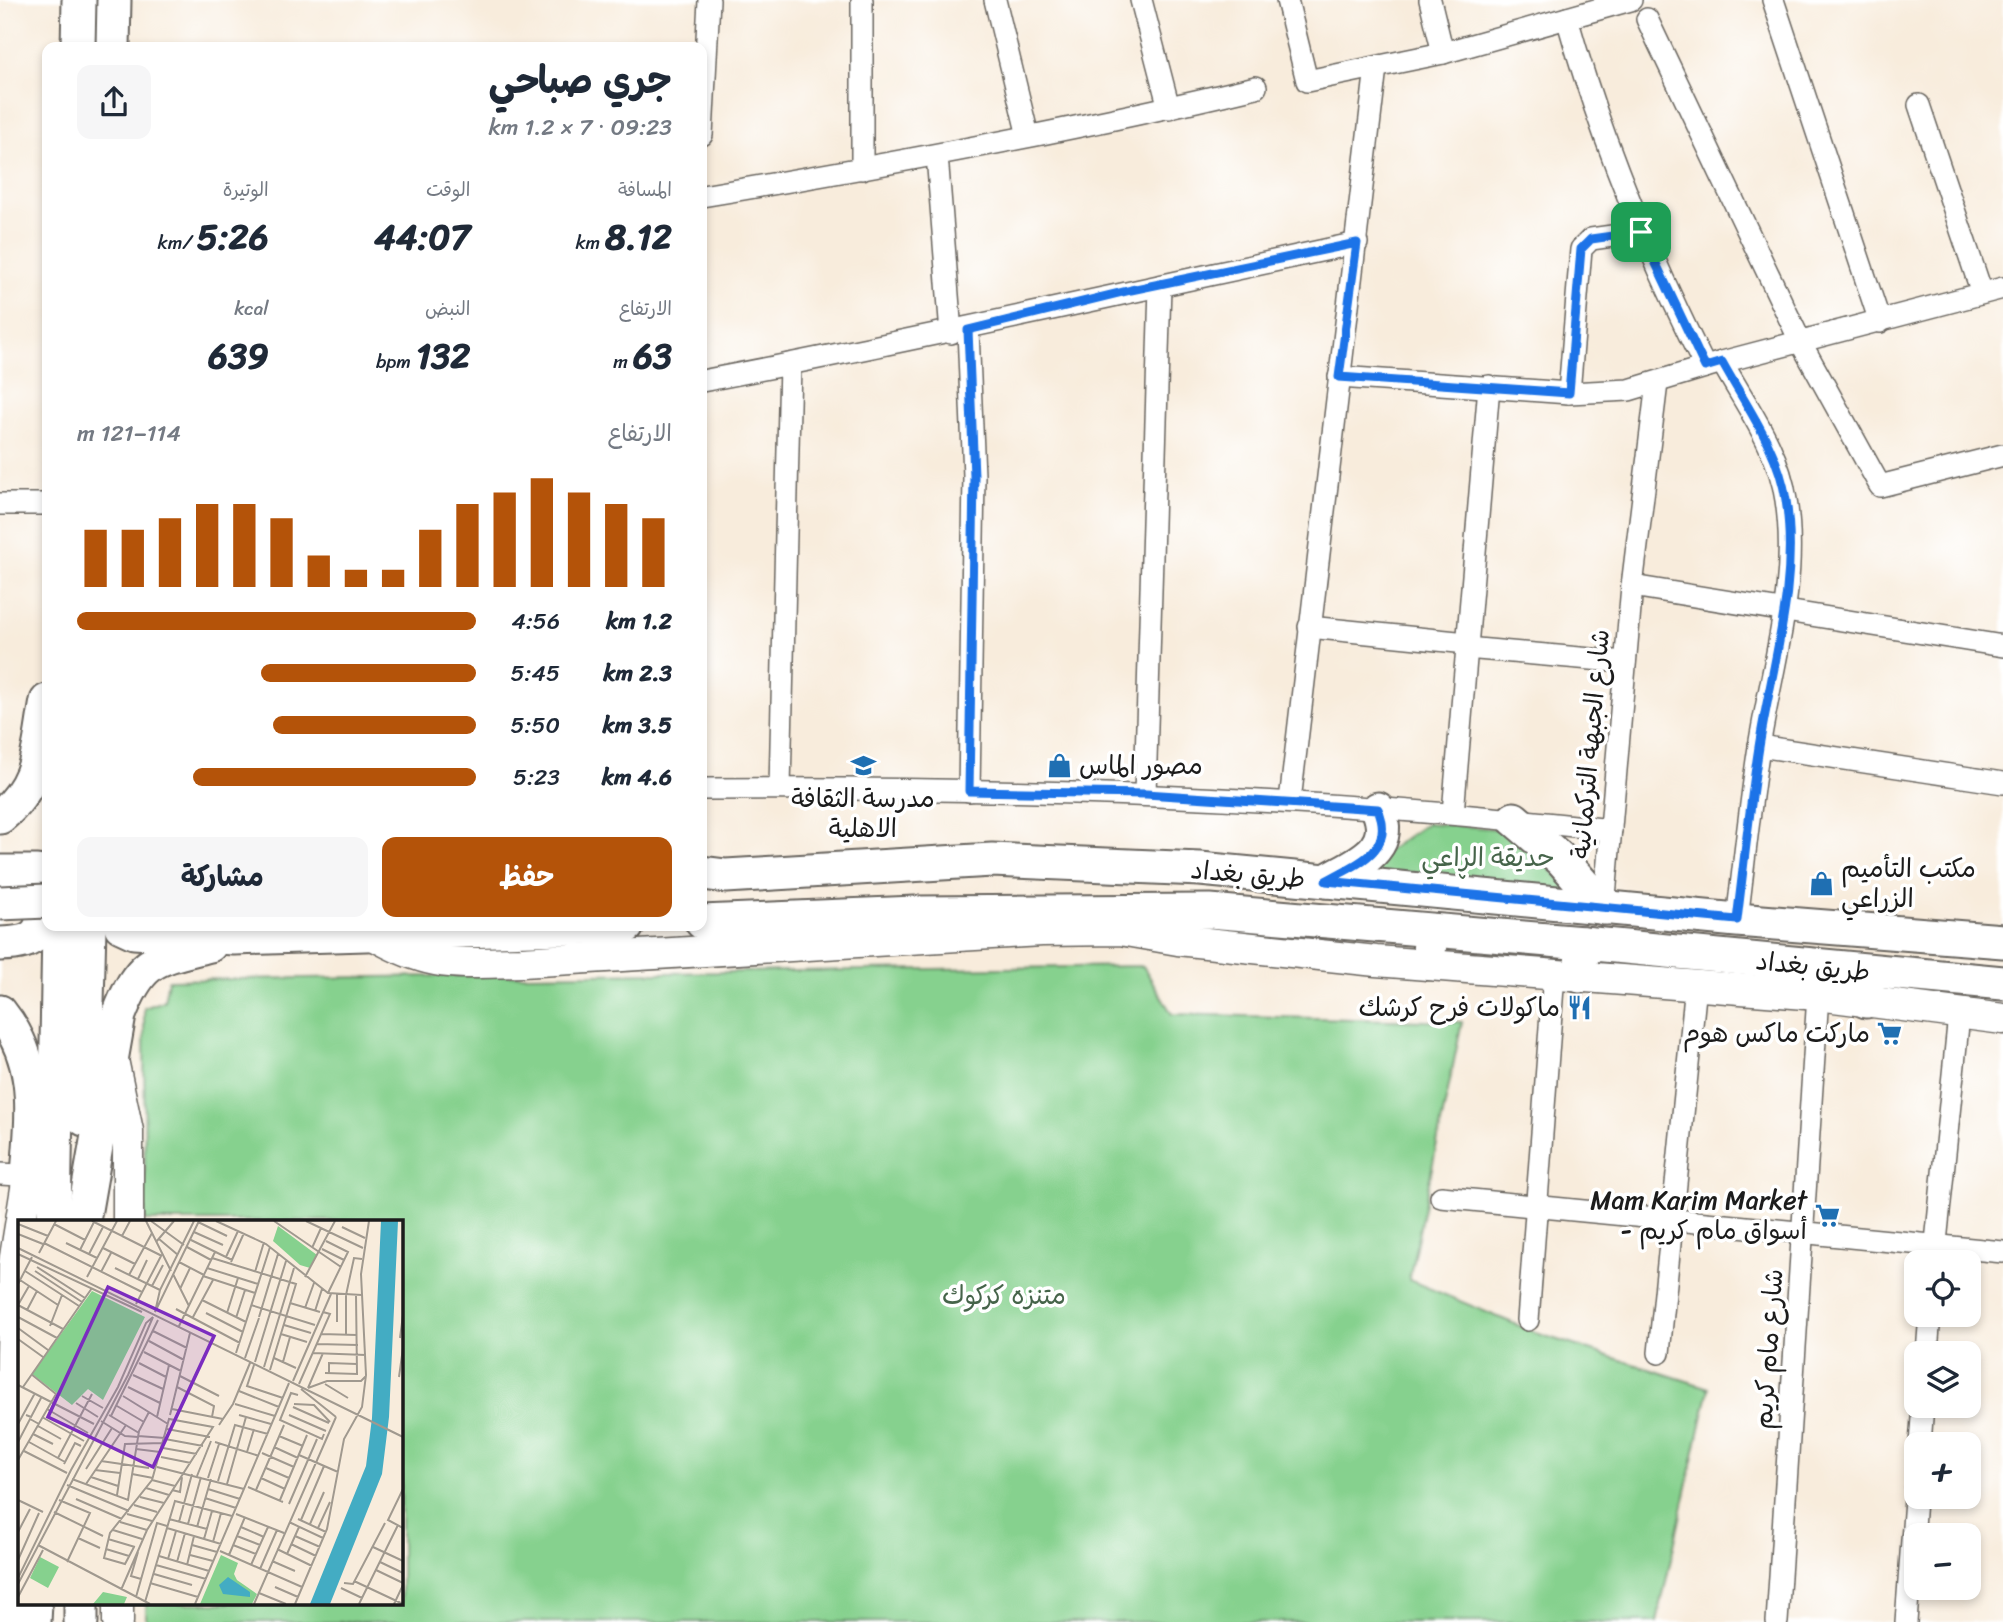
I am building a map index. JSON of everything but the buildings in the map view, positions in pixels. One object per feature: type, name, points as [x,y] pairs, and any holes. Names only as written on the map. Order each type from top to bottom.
[{"type":"main road","points":[[78,42],[79,0]]},
{"type":"main road","points":[[113,42],[114,0]]},
{"type":"main road","points":[[0,817],[33,776],[42,745]]},
{"type":"main road","points":[[1326,881],[1357,863],[1378,846],[1384,823],[1378,809]]},
{"type":"main road","points":[[1514,819],[1562,860],[1604,908]]},
{"type":"main road","name":"طريق بغداد","points":[[707,880],[726,876],[992,860],[1200,869],[1737,920],[2003,941]]},
{"type":"main road","points":[[0,872],[37,872],[42,879]]},
{"type":"main road","points":[[707,885],[735,908],[775,919]]},
{"type":"main road","points":[[0,903],[42,901]]},
{"type":"main road","name":"طريق بغداد","points":[[707,922],[775,919],[884,928],[1210,911],[1429,948],[1583,943],[1867,986],[2003,984]]},
{"type":"main road","points":[[0,920],[42,919]]},
{"type":"main road","points":[[0,944],[23,943],[38,933],[42,927]]},
{"type":"main road","points":[[372,934],[402,952],[444,963],[522,962],[884,928]]},
{"type":"main road","points":[[132,931],[233,938],[468,931]]},
{"type":"main road","points":[[6,1622],[14,1495],[5,1447],[7,1262],[28,1176],[74,938]]},
{"type":"main road","points":[[74,938],[82,1220]]},
{"type":"main road","points":[[82,1220],[112,1054],[124,1004],[135,978],[145,969],[170,956],[233,938]]},
{"type":"main road","points":[[1567,975],[1583,943]]},
{"type":"main road","points":[[1429,948],[1567,975],[1818,995],[1867,986],[1959,1015],[2003,1019]]},
{"type":"main road","points":[[0,1012],[15,1032],[26,1056],[31,1084],[28,1176],[53,1220]]},
{"type":"main road","points":[[112,1054],[128,1131],[128,1220]]},
{"type":"main road","points":[[34,1622],[35,1604]]},
{"type":"main road","points":[[80,1604],[80,1622]]},
{"type":"main road","points":[[118,1604],[118,1622]]},
{"type":"street","points":[[707,42],[709,0]]},
{"type":"street","points":[[862,0],[862,169]]},
{"type":"street","points":[[995,0],[1028,136]]},
{"type":"street","points":[[1141,0],[1168,108]]},
{"type":"street","points":[[1287,0],[1307,81],[1443,53],[1573,11],[1630,0]]},
{"type":"street","points":[[1430,0],[1443,53]]},
{"type":"street","points":[[1773,0],[1880,322]]},
{"type":"street","points":[[1573,11],[1605,138],[1641,232],[1713,365],[1776,461],[1786,499],[1790,541],[1786,610],[1759,746],[1737,920]]},
{"type":"street","points":[[1647,19],[1801,343],[1880,486],[2003,455]]},
{"type":"street","points":[[1290,801],[1376,67]]},
{"type":"street","points":[[707,195],[937,155],[1168,108],[1256,87]]},
{"type":"street","points":[[1919,105],[1982,293]]},
{"type":"street","points":[[937,155],[960,331],[974,476],[969,791]]},
{"type":"street","points":[[1569,393],[1581,249],[1591,239],[1641,232]]},
{"type":"street","points":[[707,380],[960,331],[1357,243]]},
{"type":"street","points":[[1146,794],[1160,286]]},
{"type":"street","points":[[1339,377],[1569,393],[1629,390],[2003,288]]},
{"type":"street","points":[[780,788],[790,364]]},
{"type":"street","name":"شارع الجبهة التركمانية","points":[[1604,908],[1632,586],[1657,383]]},
{"type":"street","points":[[1453,813],[1489,386]]},
{"type":"street","points":[[0,504],[42,504]]},
{"type":"street","points":[[1632,586],[2003,646]]},
{"type":"street","points":[[1309,627],[1625,662]]},
{"type":"street","points":[[1759,746],[2003,783]]},
{"type":"street","points":[[707,789],[1146,794],[1453,813],[1611,830]]},
{"type":"street","points":[[1528,1320],[1567,975]]},
{"type":"street","points":[[1659,1353],[1696,985]]},
{"type":"street","name":"شارع مام كريم","points":[[1777,1622],[1818,995]]},
{"type":"street","points":[[1934,1250],[1959,1015]]},
{"type":"street","points":[[1441,1197],[1804,1233],[1909,1250]]},
{"type":"street","points":[[1981,1253],[2003,1252]]},
{"type":"street","points":[[1906,1622],[1914,1509]]},
{"type":"green space","name":"حدیقة الڕاعي","points":[[1427,823],[1510,830],[1576,894],[1355,873]]},
{"type":"green space","name":"متنزه كركوك","points":[[1143,966],[1172,1014],[1462,1022],[1409,1280],[1539,1334],[1709,1388],[1657,1622],[146,1622],[146,1604],[402,1604],[402,1220],[145,1220],[144,1008],[164,1001],[168,980]]},
{"type":"place","name":"مصور الماس","points":[[1059,765]]},
{"type":"place","name":"مدرسة الثقافة الاهلية","points":[[863,766]]},
{"type":"place","name":"مكتب التأميم الزراعي","points":[[1821,883]]},
{"type":"place","name":"ماكولات فرح كرشك","points":[[1580,1007]]},
{"type":"place","name":"ماركت ماكس هوم","points":[[1890,1033]]},
{"type":"place","name":"Mam Karim Market - أسواق مام كريم","points":[[1827,1215]]},
{"type":"route","points":[[1641,232],[1705,367],[1722,362],[1760,428],[1776,461],[1786,499],[1790,541],[1786,610],[1759,746],[1737,920],[1326,881],[1371,854],[1378,846],[1384,823],[1378,809],[1290,801],[1146,794],[969,791],[974,476],[968,330],[1131,290],[1357,243],[1339,377],[1569,393],[1581,249],[1591,239],[1641,232]]}]
